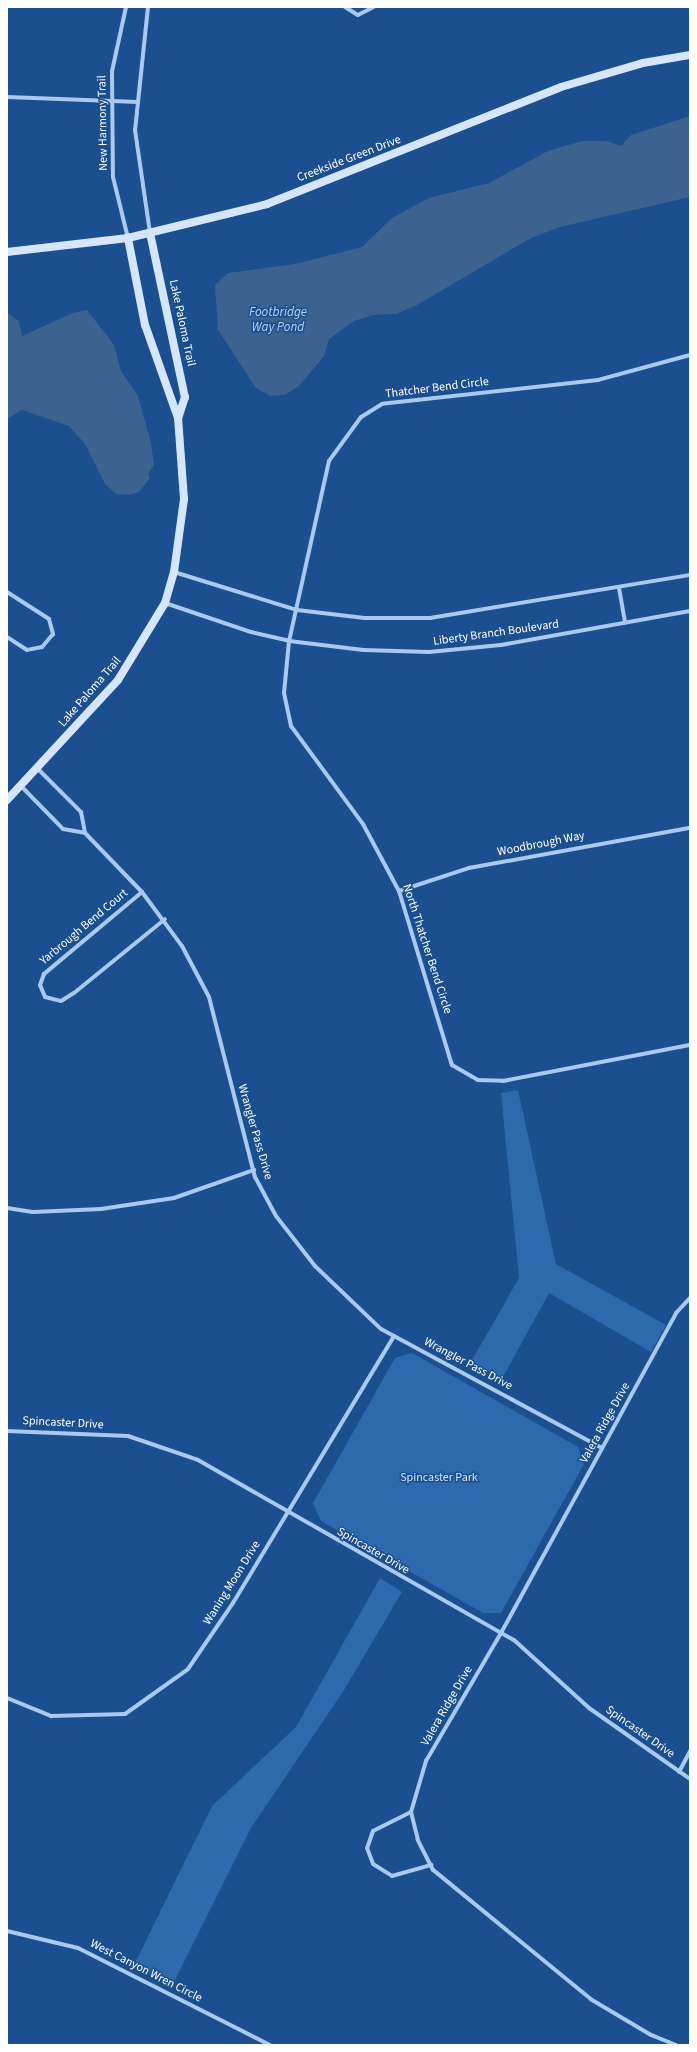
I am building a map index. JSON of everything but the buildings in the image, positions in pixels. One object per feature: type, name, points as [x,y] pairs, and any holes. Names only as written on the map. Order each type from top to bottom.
[{"type":"street","name":"New Harmony Trail","points":[[126,7],[112,71],[112,103],[113,177],[128,238]]},
{"type":"street","points":[[148,7],[135,130],[150,233]]},
{"type":"street","points":[[345,7],[358,15],[374,7]]},
{"type":"street","name":"Creekside Green Drive","points":[[7,252],[128,238],[267,204],[561,87],[643,63],[690,55]]},
{"type":"street","points":[[7,97],[112,103],[138,102]]},
{"type":"street","name":"Lake Paloma Trail","points":[[150,233],[185,397],[178,418]]},
{"type":"street","name":"Lake Paloma Trail","points":[[7,800],[38,769],[118,680],[165,603],[174,572],[184,499],[178,418],[145,326],[128,238]]},
{"type":"street","name":"Thatcher Bend Circle","points":[[293,626],[328,461],[361,417],[382,404],[598,380],[690,355]]},
{"type":"street","name":"Liberty Branch Boulevard","points":[[174,572],[296,610],[366,618],[430,618],[619,588],[690,575]]},
{"type":"street","points":[[619,588],[625,622]]},
{"type":"street","points":[[7,592],[49,619],[53,634],[42,647],[27,650],[7,637]]},
{"type":"street","name":"Liberty Branch Boulevard","points":[[165,603],[250,632],[289,641],[363,650],[429,652],[502,645],[690,611]]},
{"type":"street","name":"North Thatcher Bend Circle","points":[[293,626],[289,641],[284,693],[291,726],[364,824],[399,891],[452,1065],[478,1080],[503,1081],[690,1045]]},
{"type":"street","points":[[20,786],[63,829],[85,833],[81,812],[38,769]]},
{"type":"street","name":"Woodbrough Way","points":[[399,891],[469,868],[690,828]]},
{"type":"street","name":"Wrangler Pass Drive","points":[[85,833],[142,892],[165,919],[209,997],[254,1170],[276,1216],[316,1266],[381,1329],[602,1448]]},
{"type":"street","name":"Yarbrough Bend Court","points":[[142,892],[44,974],[40,985],[45,997],[61,1001],[74,993],[165,919]]},
{"type":"street","points":[[7,1208],[33,1212],[94,1209],[160,1200],[254,1170]]},
{"type":"street","name":"Valera Ridge Drive","points":[[411,1812],[426,1761],[501,1633],[676,1314],[690,1298]]},
{"type":"street","name":"Waning Moon Drive","points":[[7,1698],[51,1716],[125,1714],[188,1669],[233,1603],[285,1513],[394,1336]]},
{"type":"street","name":"Spincaster Drive","points":[[7,1431],[128,1436],[198,1460],[285,1513],[514,1640],[589,1708],[690,1779]]},
{"type":"street","points":[[679,1772],[690,1751]]},
{"type":"street","points":[[431,1865],[392,1876],[373,1864],[367,1848],[373,1831],[411,1812],[418,1840],[431,1865],[592,2000],[651,2035],[676,2045]]},
{"type":"street","name":"West Canyon Wren Circle","points":[[7,1931],[78,1948],[270,2045]]},
{"type":"green space","points":[[518,1090],[556,1264],[666,1325],[651,1352],[549,1293],[502,1379],[471,1362],[519,1278],[501,1093]]},
{"type":"green space","name":"Spincaster Park","points":[[412,1353],[578,1447],[584,1464],[501,1613],[483,1613],[321,1521],[313,1503],[395,1358]]},
{"type":"green space","points":[[380,1578],[402,1592],[344,1690],[251,1828],[173,1984],[134,1965],[212,1806],[296,1727]]},
{"type":"water","name":"Footbridge Way Pond","points":[[690,116],[690,197],[560,227],[531,238],[417,305],[396,314],[373,315],[354,321],[329,339],[324,356],[299,386],[285,395],[270,396],[256,388],[218,330],[215,285],[228,273],[295,264],[362,247],[392,218],[429,198],[489,183],[548,151],[582,141],[606,141],[621,146],[631,135]]},
{"type":"water","points":[[87,310],[114,345],[121,371],[138,396],[151,443],[154,465],[148,474],[150,478],[139,492],[130,495],[116,494],[105,484],[85,444],[69,426],[22,410],[7,419],[7,313],[19,321],[22,336],[73,313]]}]
